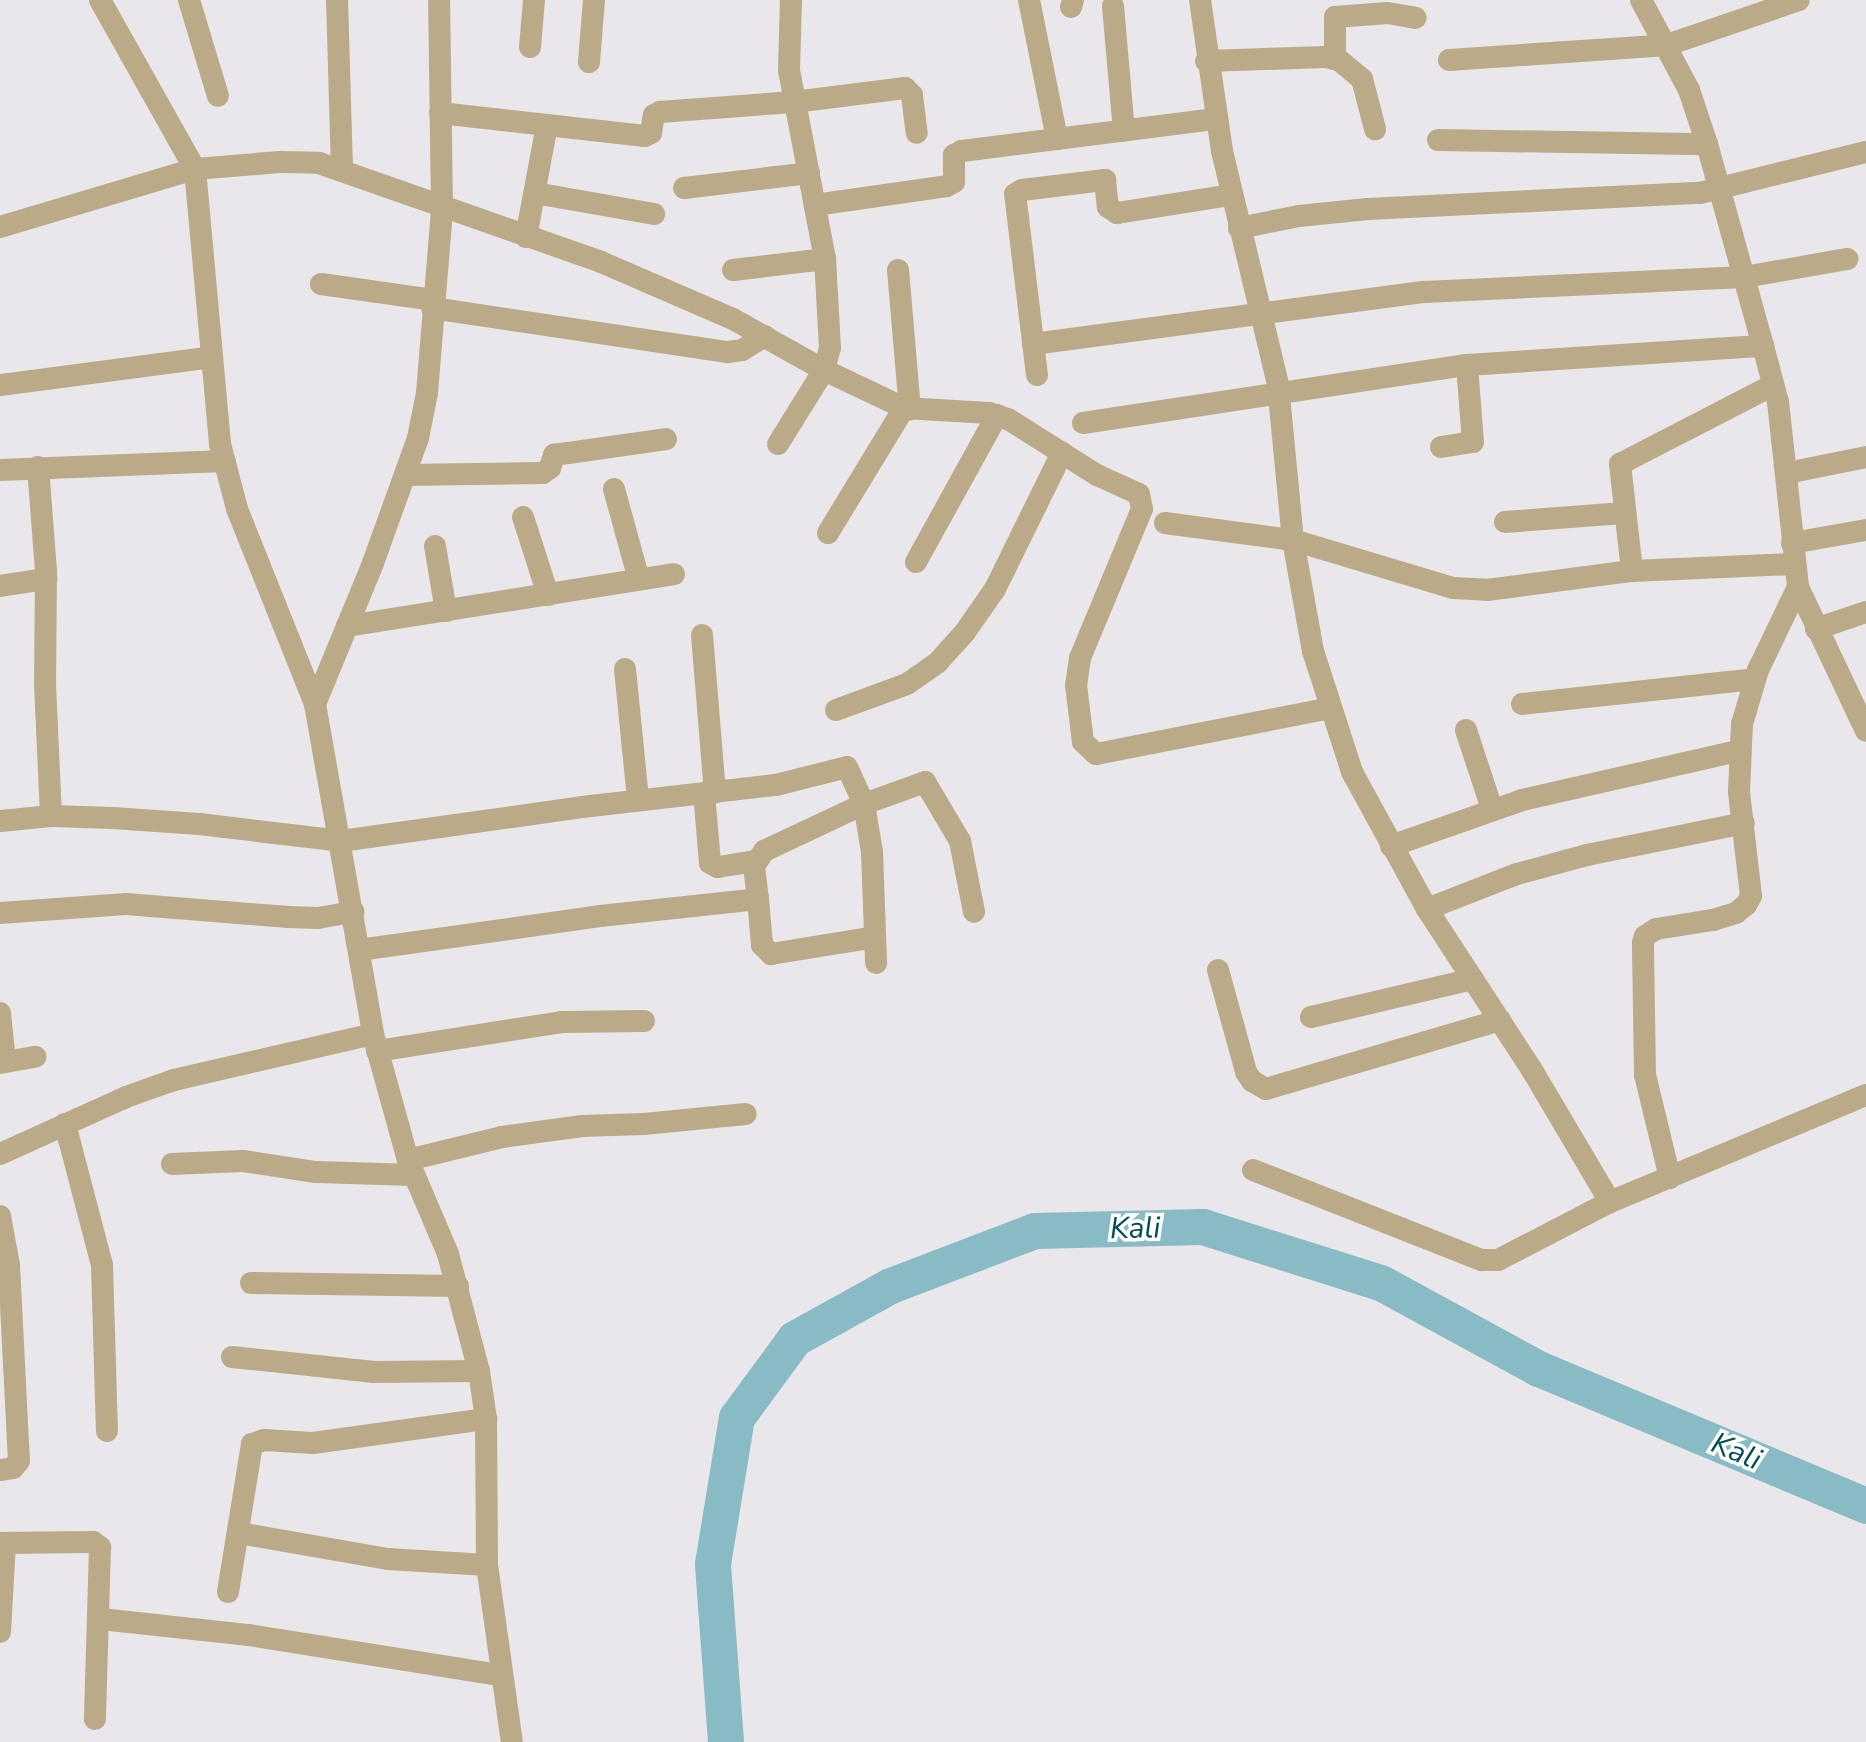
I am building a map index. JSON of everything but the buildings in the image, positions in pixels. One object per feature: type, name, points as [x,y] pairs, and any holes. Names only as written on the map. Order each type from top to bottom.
[{"type":"street","points":[[100,0],[195,169],[225,461],[237,509],[315,704],[375,1042],[411,1167],[439,1228],[458,1286],[479,1371],[486,1419],[487,1565],[500,1675],[512,1742]]},
{"type":"street","points":[[189,0],[218,96]]},
{"type":"street","points":[[337,0],[342,169]]},
{"type":"street","points":[[315,704],[405,475],[418,438],[427,393],[442,209],[439,0]]},
{"type":"street","points":[[530,47],[534,0]]},
{"type":"street","points":[[589,62],[594,0]]},
{"type":"street","points":[[1029,0],[1057,139]]},
{"type":"street","points":[[1200,0],[1206,61],[1231,195],[1262,312],[1278,392],[1293,540],[1310,637],[1330,708],[1352,772],[1391,846],[1610,1202]]},
{"type":"street","points":[[1449,60],[1667,45],[1799,0]]},
{"type":"street","points":[[778,444],[824,370],[830,348],[825,259],[789,71],[796,1]]},
{"type":"street","points":[[1651,4],[1689,90],[1707,144],[1773,385],[1787,473],[1792,553],[1798,587],[1816,629],[1864,719]]},
{"type":"street","points":[[1113,6],[1124,131]]},
{"type":"street","points":[[1335,59],[1335,17],[1388,13],[1416,18]]},
{"type":"street","points":[[1206,61],[1335,59],[1362,79],[1375,129]]},
{"type":"street","points":[[440,113],[645,136],[651,133],[654,115],[660,112],[794,102],[908,89],[912,95],[917,133]]},
{"type":"street","points":[[815,205],[947,186],[954,182],[952,159],[957,152],[1216,119]]},
{"type":"street","points":[[526,237],[547,125]]},
{"type":"street","points":[[1438,140],[1707,144]]},
{"type":"street","points":[[1239,228],[1299,216],[1368,209],[1720,190],[1866,152]]},
{"type":"street","points":[[0,227],[195,169],[280,162],[319,163],[342,169],[442,209],[601,262],[765,336],[824,370],[907,408],[997,415],[1097,475],[1131,487],[1143,502],[1080,658],[1076,685],[1083,742],[1088,749],[1107,754],[1330,708]]},
{"type":"street","points":[[684,188],[809,173]]},
{"type":"street","points":[[1037,375],[1015,198],[1018,192],[1105,180],[1108,207],[1117,213],[1231,195]]},
{"type":"street","points":[[535,193],[654,214]]},
{"type":"street","points":[[733,270],[825,259]]},
{"type":"street","points":[[1033,344],[1425,292],[1744,277],[1847,259]]},
{"type":"street","points":[[828,533],[907,408],[898,270]]},
{"type":"street","points":[[321,284],[728,352],[752,346],[765,336]]},
{"type":"street","points":[[1083,423],[1467,365],[1763,346]]},
{"type":"street","points":[[0,385],[212,357]]},
{"type":"street","points":[[1441,447],[1473,442],[1467,365]]},
{"type":"street","points":[[1632,571],[1618,470],[1625,459],[1773,385]]},
{"type":"street","points":[[916,562],[997,415]]},
{"type":"street","points":[[405,475],[543,473],[550,468],[554,455],[666,439]]},
{"type":"street","points":[[836,710],[907,684],[938,662],[965,632],[995,589],[1062,453]]},
{"type":"street","points":[[1787,473],[1866,457]]},
{"type":"street","points":[[0,470],[225,461]]},
{"type":"street","points":[[38,467],[46,579],[45,684],[51,816]]},
{"type":"street","points":[[614,489],[639,580]]},
{"type":"street","points":[[1505,522],[1624,513]]},
{"type":"street","points":[[523,517],[548,595]]},
{"type":"street","points":[[1165,523],[1293,540],[1453,588],[1487,590],[1792,553],[1866,530]]},
{"type":"street","points":[[435,546],[446,611]]},
{"type":"street","points":[[347,626],[674,574]]},
{"type":"street","points":[[0,586],[46,579]]},
{"type":"street","points":[[1670,1178],[1645,1075],[1643,943],[1649,931],[1713,920],[1746,905],[1752,883],[1738,751],[1755,679],[1798,587]]},
{"type":"street","points":[[1816,629],[1866,612]]},
{"type":"street","points":[[702,635],[710,863],[718,867],[755,861],[764,851],[864,804],[925,782],[960,841],[974,912]]},
{"type":"street","points":[[625,669],[638,800]]},
{"type":"street","points":[[1522,704],[1755,679]]},
{"type":"street","points":[[1466,730],[1492,809]]},
{"type":"street","points":[[1391,846],[1492,809],[1738,751]]},
{"type":"street","points":[[0,821],[51,816],[199,824],[341,841],[638,800],[776,785],[847,767],[864,804],[872,852],[876,963]]},
{"type":"street","points":[[1427,909],[1517,874],[1587,855],[1744,823]]},
{"type":"street","points":[[755,861],[762,945],[771,954],[875,937]]},
{"type":"street","points":[[359,950],[600,916],[758,899]]},
{"type":"street","points":[[0,913],[126,904],[303,917],[353,912]]},
{"type":"street","points":[[1218,970],[1246,1072],[1252,1081],[1266,1089],[1500,1020]]},
{"type":"street","points":[[1311,1017],[1473,979]]},
{"type":"street","points":[[0,1013],[2,1063],[35,1057]]},
{"type":"street","points":[[0,1154],[174,1080],[375,1042],[562,1022],[644,1021]]},
{"type":"street","points":[[1253,1170],[1482,1260],[1498,1260],[1610,1202],[1866,1095]]},
{"type":"street","points":[[172,1164],[243,1161],[328,1173],[411,1167],[502,1137],[582,1126],[644,1124],[746,1114]]},
{"type":"street","points":[[65,1124],[102,1265],[107,1431]]},
{"type":"street","points":[[0,1216],[9,1265],[19,1461],[13,1468],[0,1470]]},
{"type":"street","points":[[251,1283],[458,1286]]},
{"type":"street","points":[[232,1357],[374,1372],[479,1371]]},
{"type":"street","points":[[228,1592],[252,1444],[264,1440],[313,1443],[486,1419]]},
{"type":"street","points":[[239,1533],[388,1559],[487,1565]]},
{"type":"street","points":[[0,1632],[2,1543],[98,1545],[102,1551],[101,1619],[95,1719]]},
{"type":"street","points":[[101,1619],[249,1635],[500,1675]]},
{"type":"waterway","name":"Kali","points":[[726,1742],[713,1564],[737,1418],[795,1339],[891,1286],[1035,1231],[1203,1227],[1381,1283],[1539,1369],[1866,1506]]}]
